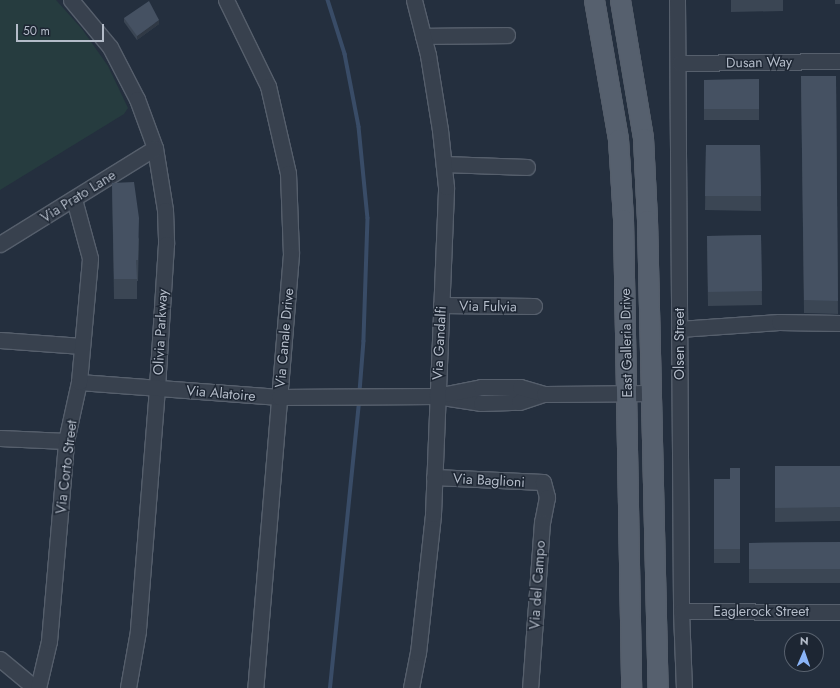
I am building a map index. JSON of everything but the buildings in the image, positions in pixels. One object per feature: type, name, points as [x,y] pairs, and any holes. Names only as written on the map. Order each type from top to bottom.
[{"type":"main road","name":"East Galleria Drive","points":[[594,0],[618,139],[628,393],[631,688]]},
{"type":"main road","name":"East Galleria Drive","points":[[620,0],[643,138],[652,394],[658,688]]},
{"type":"street","name":"Olivia Parkway","points":[[70,0],[110,47],[125,72],[155,148],[162,183],[166,227],[157,388],[138,631],[128,688]]},
{"type":"street","name":"Via Canale Drive","points":[[226,0],[268,86],[288,173],[292,254],[255,688]]},
{"type":"street","name":"Via Gandalfi","points":[[411,688],[418,653],[433,514],[436,396],[445,250],[444,164],[423,36],[414,0]]},
{"type":"street","name":"Olsen Street","points":[[677,0],[679,63],[681,611],[684,688]]},
{"type":"street","points":[[423,36],[507,35]]},
{"type":"street","name":"Dusan Way","points":[[679,63],[840,60]]},
{"type":"street","name":"Via Prato Lane","points":[[0,244],[74,200],[155,148]]},
{"type":"street","points":[[444,164],[527,167]]},
{"type":"street","name":"Via Corto Street","points":[[37,688],[49,642],[66,441],[79,382],[90,258],[74,200]]},
{"type":"street","name":"Via Fulvia","points":[[442,305],[534,306]]},
{"type":"street","points":[[679,329],[779,322],[840,323]]},
{"type":"street","points":[[0,340],[82,346]]},
{"type":"street","name":"Via Alatoire","points":[[79,382],[279,397],[436,396],[481,387],[520,387],[544,394],[652,394]]},
{"type":"street","points":[[0,438],[66,441]]},
{"type":"street","name":"Via Baglioni","points":[[434,477],[543,482]]},
{"type":"street","name":"Via del Campo","points":[[530,688],[542,522],[547,497],[543,482]]},
{"type":"street","name":"Eaglerock Street","points":[[681,611],[840,612]]},
{"type":"street","points":[[0,659],[37,688]]},
{"type":"green space","points":[[0,0],[56,0],[82,29],[108,66],[128,108],[124,114],[0,190]]},
{"type":"waterway","points":[[328,0],[345,54],[359,127],[368,218],[364,341],[360,392]]},
{"type":"waterway","points":[[330,688],[359,401]]}]
